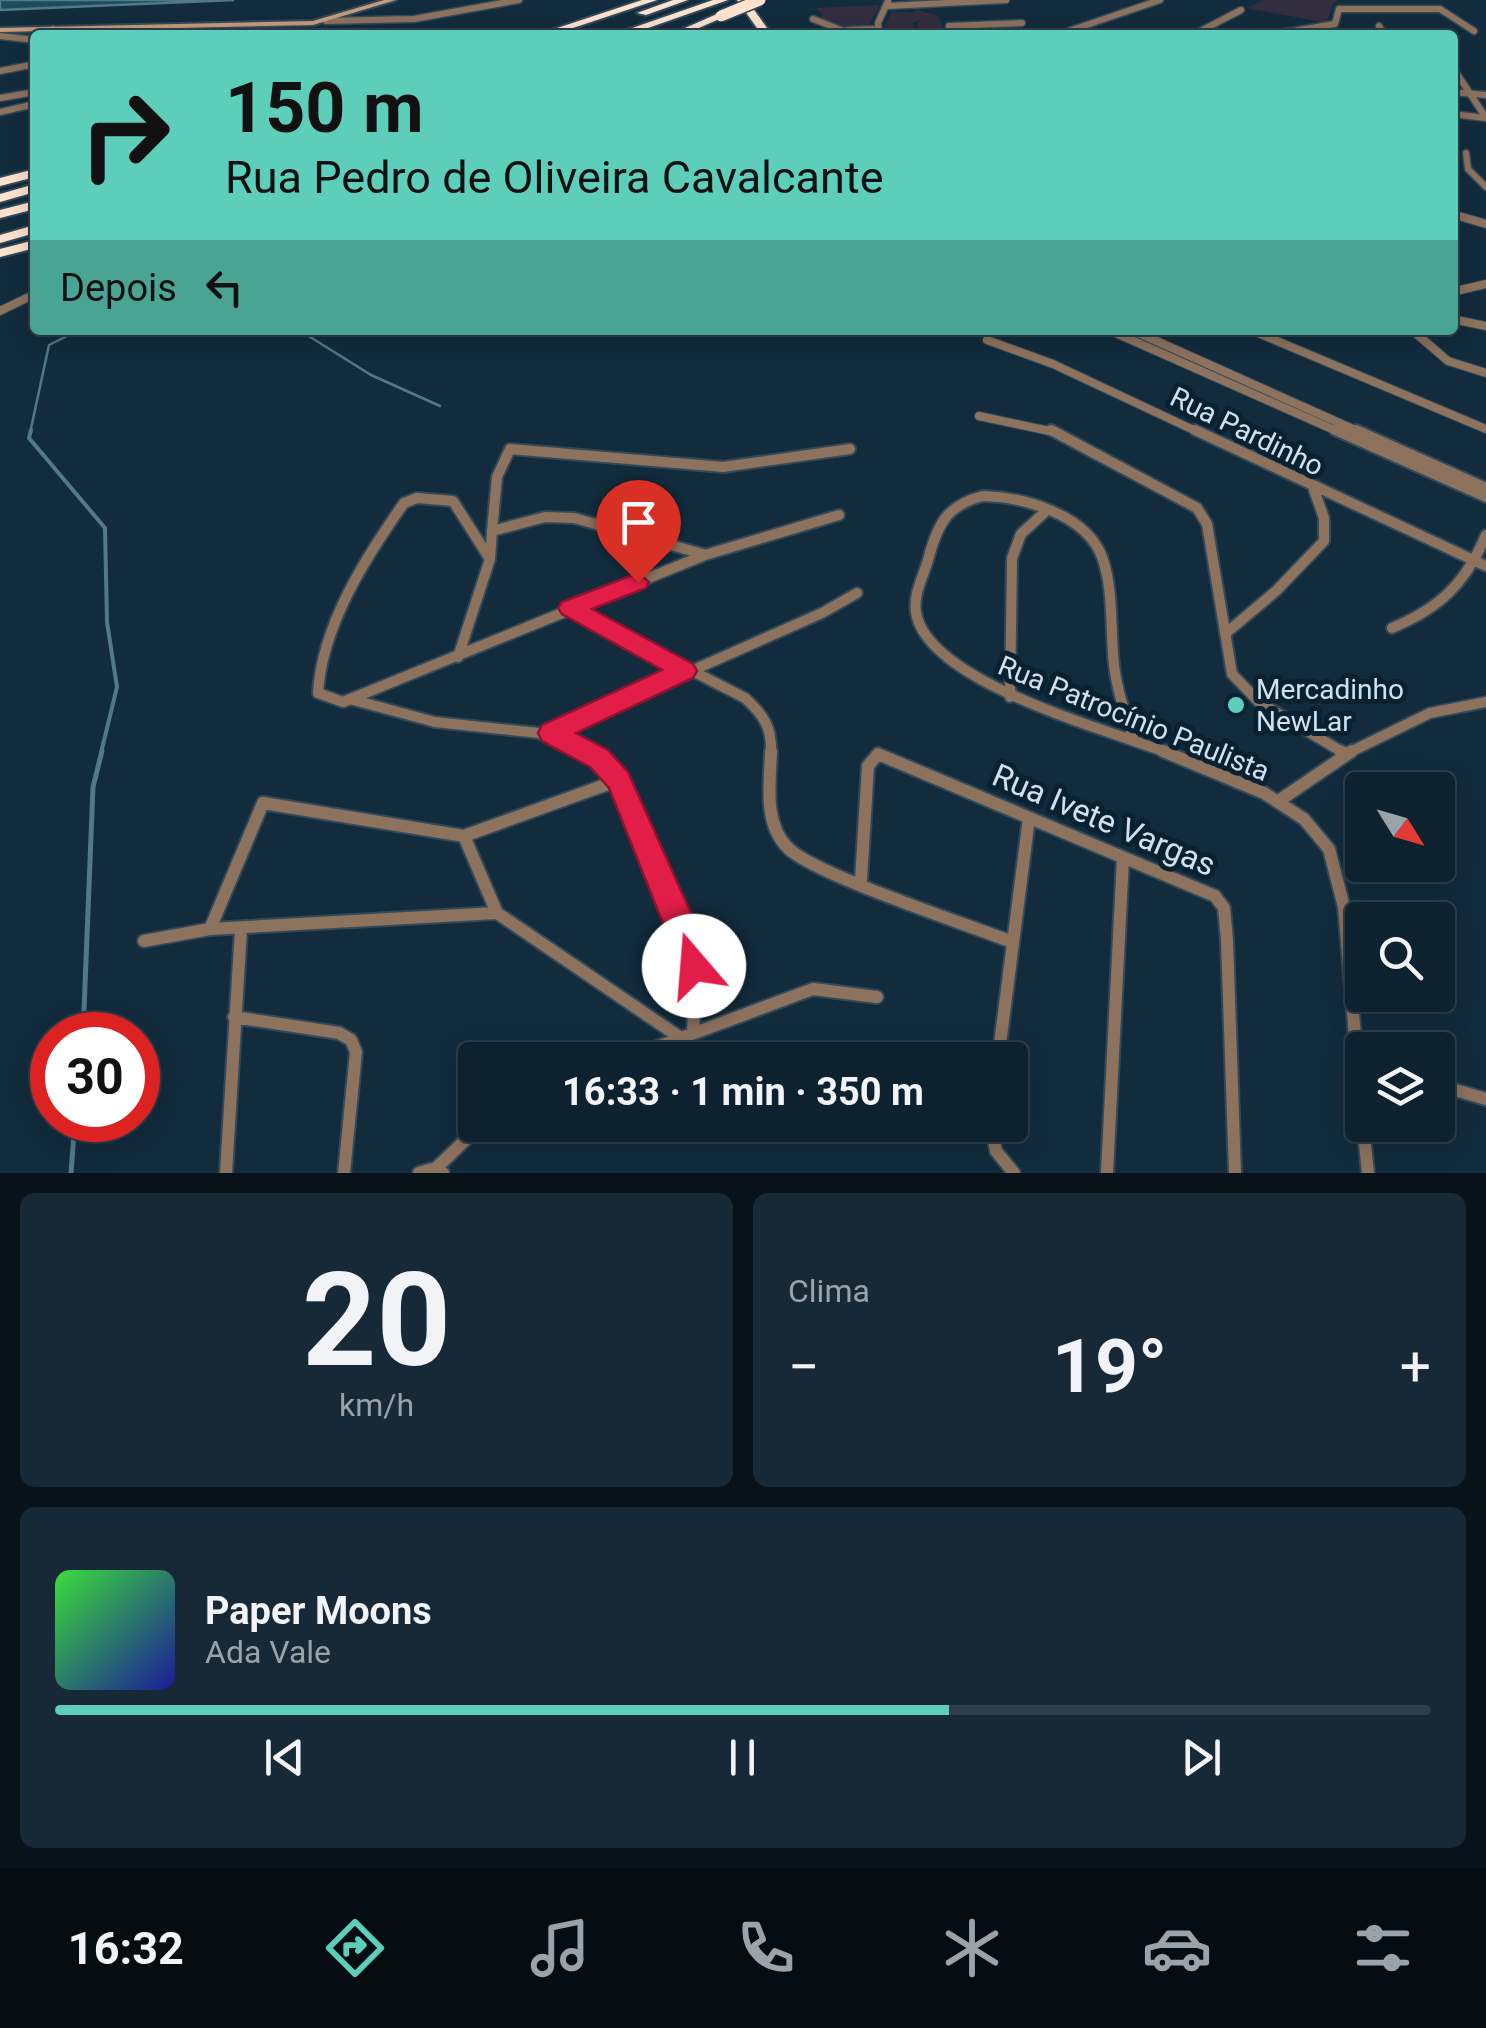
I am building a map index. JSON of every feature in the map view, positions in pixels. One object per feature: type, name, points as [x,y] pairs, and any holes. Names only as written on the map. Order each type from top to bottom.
[{"type":"highway","points":[[572,30],[632,0]]},
{"type":"highway","points":[[572,30],[652,0]]},
{"type":"highway","points":[[572,30],[683,0]]},
{"type":"highway","points":[[633,30],[726,0],[747,30]]},
{"type":"highway","points":[[742,0],[763,30]]},
{"type":"highway","points":[[687,30],[760,0]]},
{"type":"highway","points":[[0,182],[30,174]]},
{"type":"highway","points":[[0,198],[30,189]]},
{"type":"highway","points":[[0,214],[30,205]]},
{"type":"highway","points":[[0,228],[30,220]]},
{"type":"highway","points":[[0,238],[30,230]]},
{"type":"highway","points":[[0,254],[30,245]]},
{"type":"main road","points":[[39,30],[310,26],[392,0]]},
{"type":"main road","points":[[0,33],[30,31]]},
{"type":"street","points":[[326,21],[414,19],[519,0]]},
{"type":"street","points":[[879,30],[887,3],[1006,0]]},
{"type":"street","points":[[1073,30],[1160,0]]},
{"type":"street","points":[[1298,30],[1335,24],[1340,10],[1354,6],[1440,9],[1474,31]]},
{"type":"street","points":[[1203,30],[1241,10]]},
{"type":"street","points":[[813,18],[838,30]]},
{"type":"street","points":[[950,30],[949,26],[1022,23]]},
{"type":"street","points":[[992,30],[996,24]]},
{"type":"street","points":[[210,30],[217,25]]},
{"type":"street","points":[[1379,26],[1381,30]]},
{"type":"street","points":[[0,33],[30,36]]},
{"type":"street","points":[[0,71],[30,65]]},
{"type":"street","points":[[1458,75],[1486,118]]},
{"type":"street","points":[[0,98],[30,93]]},
{"type":"street","points":[[1458,93],[1486,95]]},
{"type":"street","points":[[0,112],[30,105]]},
{"type":"street","points":[[1458,115],[1486,118]]},
{"type":"street","points":[[1466,153],[1472,176],[1486,187]]},
{"type":"street","points":[[1458,216],[1486,224]]},
{"type":"street","points":[[1458,289],[1486,284]]},
{"type":"street","points":[[0,311],[30,296]]},
{"type":"street","points":[[1458,320],[1486,326]]},
{"type":"street","points":[[1122,335],[1486,488]]},
{"type":"street","points":[[1142,335],[1486,498]]},
{"type":"street","points":[[1263,335],[1486,428]]},
{"type":"street","points":[[1418,335],[1448,362],[1486,373]]},
{"type":"street","name":"Rua Pardinho","points":[[987,340],[1053,364],[1313,489],[1481,564]]},
{"type":"street","points":[[979,416],[1056,431],[1197,508],[1207,524],[1226,658],[1242,688],[1345,754]]},
{"type":"street","points":[[458,657],[490,560],[496,487],[510,449],[723,467],[850,449]]},
{"type":"street","points":[[1225,634],[1276,591],[1324,541],[1324,518],[1313,489]]},
{"type":"street","name":"Rua Patrocínio Paulista","points":[[1046,510],[1027,501],[994,495],[978,496],[952,508],[940,523],[914,606],[921,628],[944,653],[1010,697],[1280,800],[1320,834],[1337,873],[1356,1032]]},
{"type":"street","points":[[490,560],[453,501],[417,498],[404,503],[356,588],[316,680],[318,693],[325,698],[349,699],[445,724],[551,733],[599,758],[618,780],[680,922],[694,966],[698,998],[694,1031]]},
{"type":"street","points":[[1010,697],[1012,558],[1021,534],[1046,510],[1086,535],[1103,557],[1116,680],[1134,743]]},
{"type":"street","points":[[349,699],[705,555],[839,515]]},
{"type":"street","points":[[492,530],[544,517],[574,518],[705,555]]},
{"type":"street","points":[[1392,628],[1437,608],[1481,564],[1486,535]]},
{"type":"street","points":[[551,733],[822,612],[856,593]]},
{"type":"street","points":[[570,608],[685,671],[745,698],[761,712],[772,733],[769,810],[788,848],[822,868],[1012,942]]},
{"type":"street","points":[[1280,800],[1345,754],[1411,722],[1486,702]]},
{"type":"street","name":"Rua Ivete Vargas","points":[[861,880],[868,766],[878,754],[1215,896],[1224,908],[1235,1173]]},
{"type":"street","points":[[210,929],[263,802],[464,836],[618,780]]},
{"type":"street","points":[[1000,1042],[1029,818]]},
{"type":"street","points":[[464,836],[497,914],[678,1036]]},
{"type":"street","points":[[1107,1173],[1122,858]]},
{"type":"street","points":[[144,941],[210,929],[497,914]]},
{"type":"street","points":[[226,1173],[241,929]]},
{"type":"street","points":[[664,1042],[812,990],[878,997]]},
{"type":"street","points":[[234,1017],[339,1034],[351,1040],[356,1052],[344,1173]]},
{"type":"street","points":[[1455,1090],[1486,1099]]},
{"type":"street","points":[[431,1172],[463,1142]]},
{"type":"street","points":[[994,1142],[996,1151],[1014,1173]]},
{"type":"street","name":"Rua Patrocínio Paulista","points":[[1365,1142],[1368,1173]]},
{"type":"shaded area","points":[[1264,0],[1339,0],[1334,2],[1326,23],[1247,8]]},
{"type":"shaded area","points":[[880,5],[868,27],[849,29],[820,18],[823,15],[816,8]]},
{"type":"shaded area","points":[[916,9],[938,16],[945,30],[920,30],[920,20],[913,23],[914,30],[883,30],[892,11],[913,13]]},
{"type":"water","points":[[0,0],[234,0],[0,10]]},
{"type":"waterway","points":[[30,433],[49,345],[69,335]]},
{"type":"waterway","points":[[307,335],[371,375],[440,406]]},
{"type":"waterway","points":[[31,430],[29,438],[105,528],[107,622],[117,687],[101,753]]},
{"type":"waterway","points":[[84,1012],[93,787],[102,751]]},
{"type":"waterway","points":[[71,1173],[73,1142]]},
{"type":"place","name":"Mercadinho NewLar","points":[[1236,705]]},
{"type":"route","points":[[638,582],[570,608],[685,671],[551,733],[599,758],[618,780],[680,922],[694,966]]}]
